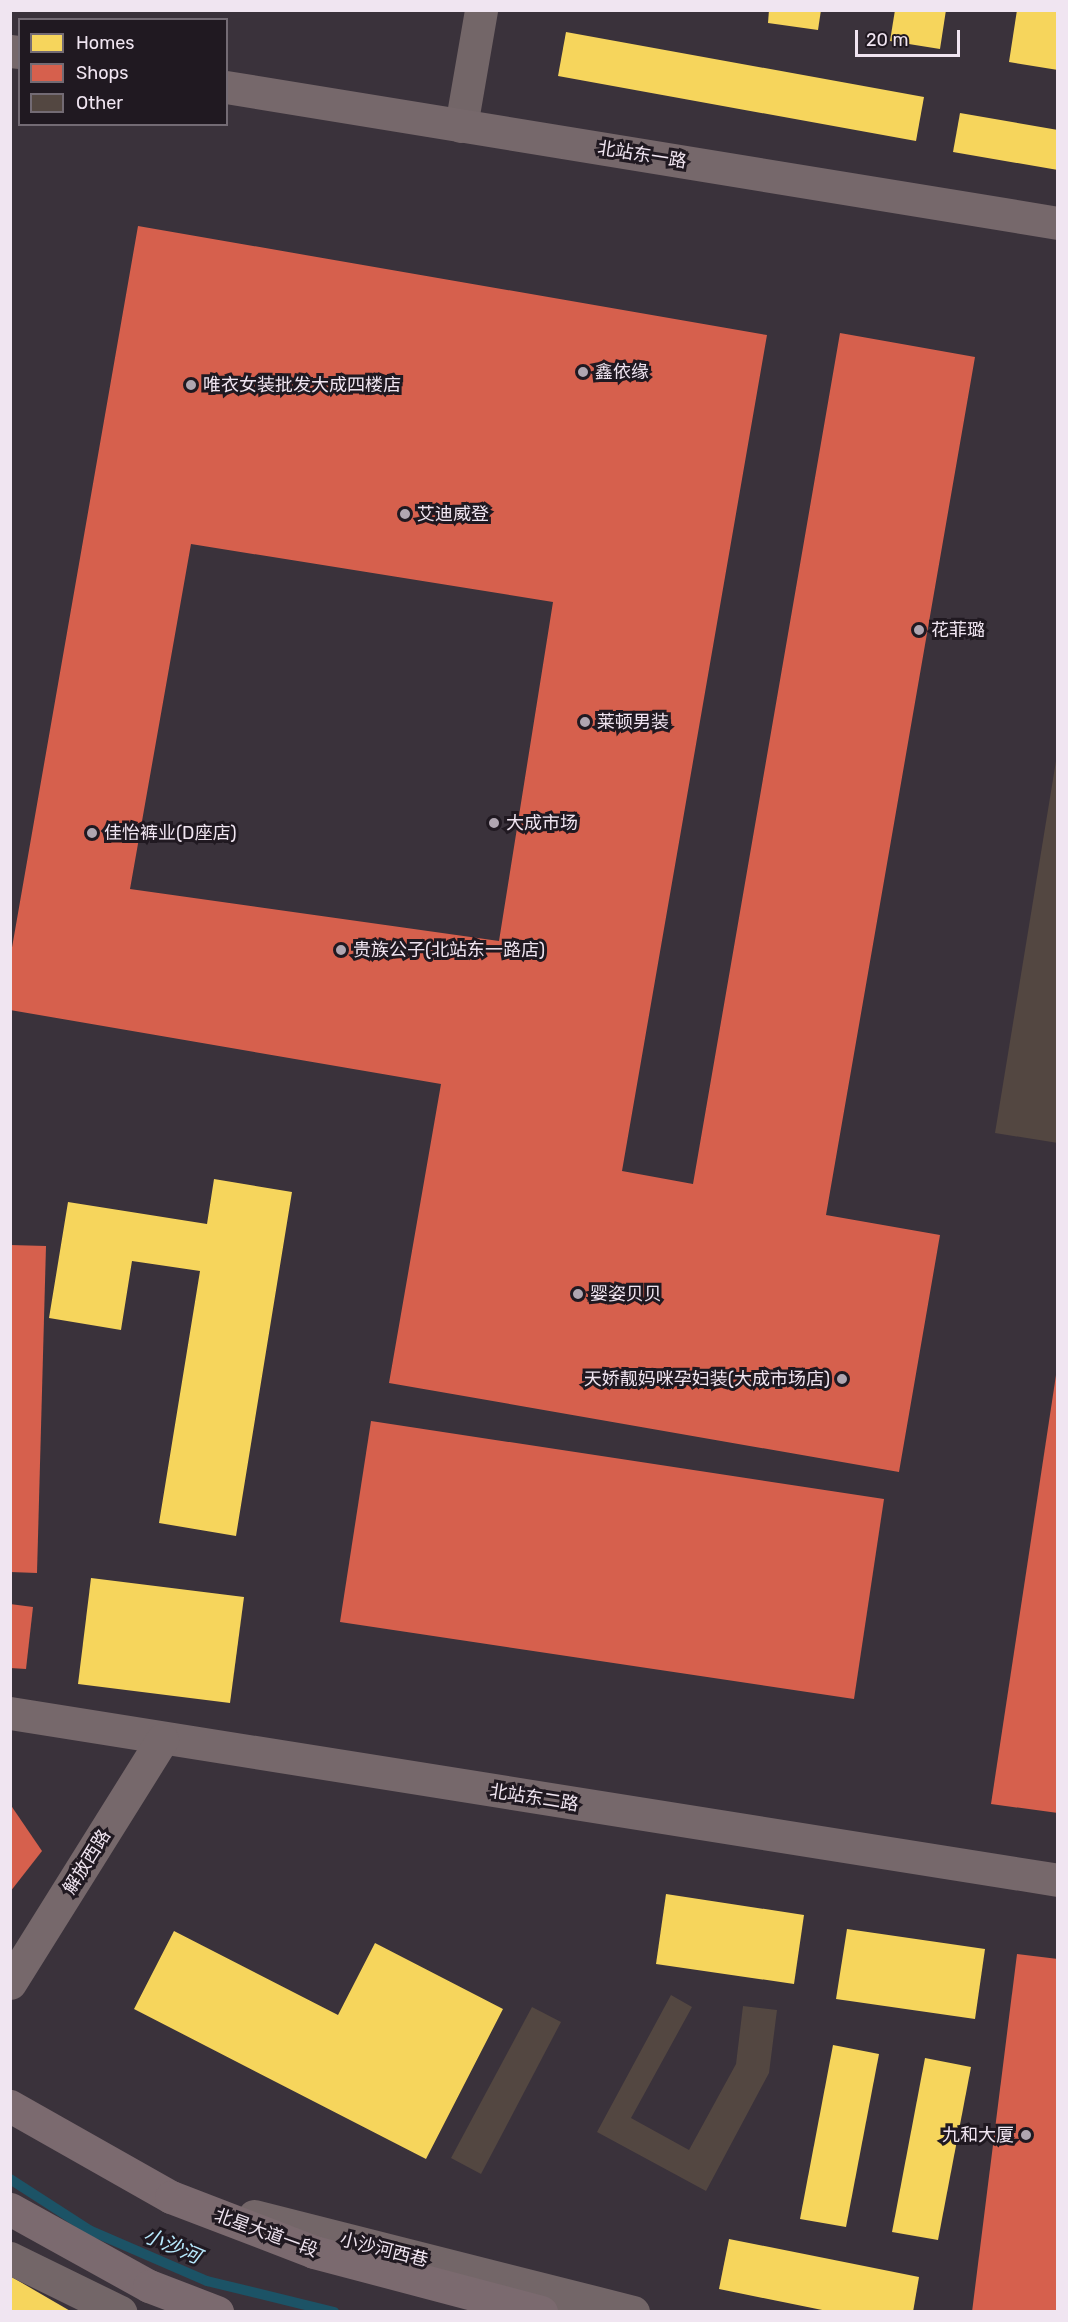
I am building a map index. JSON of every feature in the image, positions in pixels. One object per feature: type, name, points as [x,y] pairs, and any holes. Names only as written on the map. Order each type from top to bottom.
[{"type":"highway","name":"北星大道一段","points":[[10,2106],[171,2197],[314,2252],[541,2312]]},
{"type":"highway","points":[[10,2209],[149,2286],[217,2312]]},
{"type":"street","points":[[461,126],[481,10]]},
{"type":"street","name":"北站东一路","points":[[228,87],[1058,224]]},
{"type":"street","name":"北站东二路","points":[[10,1713],[162,1740],[1058,1880]]},
{"type":"street","name":"解放西路","points":[[10,1983],[162,1740]]},
{"type":"street","name":"小沙河西巷","points":[[10,2111],[154,2181],[244,2213],[633,2312]]},
{"type":"street","points":[[10,2258],[120,2312]]},
{"type":"building: Homes","points":[[769,10],[821,10],[818,30],[768,23]]},
{"type":"building: Homes","points":[[895,10],[946,10],[940,49],[890,41]]},
{"type":"building: Homes","points":[[1017,10],[1058,10],[1058,70],[1009,62]]},
{"type":"building: Homes","points":[[566,32],[924,97],[916,141],[558,76]]},
{"type":"building: Homes","points":[[960,113],[1058,130],[1058,170],[953,152]]},
{"type":"building: Homes","points":[[214,1179],[292,1192],[236,1536],[159,1523],[200,1271],[132,1261],[121,1330],[49,1318],[68,1202],[207,1224]]},
{"type":"building: Homes","points":[[91,1578],[244,1597],[230,1703],[78,1684]]},
{"type":"building: Homes","points":[[666,1894],[804,1915],[794,1984],[656,1964]]},
{"type":"building: Homes","points":[[847,1929],[985,1949],[975,2019],[836,1999]]},
{"type":"building: Homes","points":[[174,1931],[338,2015],[375,1943],[503,2009],[426,2159],[134,2009]]},
{"type":"building: Homes","points":[[833,2045],[879,2054],[846,2227],[800,2219]]},
{"type":"building: Homes","points":[[925,2058],[971,2067],[938,2240],[892,2232]]},
{"type":"building: Homes","points":[[729,2239],[919,2277],[913,2312],[832,2312],[719,2289]]},
{"type":"building: Homes","points":[[10,2276],[72,2312],[10,2312]]},
{"type":"building: Shops","points":[[138,226],[767,335],[622,1171],[693,1184],[840,333],[975,357],[826,1215],[940,1235],[899,1472],[389,1383],[441,1084],[10,1010],[10,959]],"holes":[[[191,544],[553,602],[499,941],[130,889]]]},
{"type":"building: Shops","points":[[10,1245],[46,1246],[37,1573],[10,1572]]},
{"type":"building: Shops","points":[[1058,1362],[1058,1813],[991,1804]]},
{"type":"building: Shops","points":[[371,1421],[884,1499],[854,1699],[340,1622]]},
{"type":"building: Shops","points":[[10,1604],[33,1607],[26,1669],[10,1668]]},
{"type":"building: Shops","points":[[10,1804],[42,1851],[10,1892]]},
{"type":"building: Shops","name":"九和大厦","points":[[1017,1954],[1058,1959],[1058,2312],[972,2312]]},
{"type":"building: Other","points":[[1056,761],[1058,761],[1058,1143],[995,1133]]},
{"type":"building: Other","points":[[671,1995],[692,2007],[631,2118],[689,2150],[736,2064],[743,2006],[777,2010],[769,2073],[706,2191],[597,2132]]},
{"type":"building: Other","points":[[532,2007],[561,2022],[481,2174],[451,2158]]},
{"type":"waterway","name":"小沙河","points":[[10,2179],[89,2230],[207,2281],[334,2312]]},
{"type":"place","name":"鑫依缘","points":[[583,372]]},
{"type":"place","name":"唯衣女装批发大成四楼店","points":[[191,385]]},
{"type":"place","name":"艾迪威登","points":[[405,514]]},
{"type":"place","name":"花菲璐","points":[[919,630]]},
{"type":"place","name":"莱顿男装","points":[[585,722]]},
{"type":"place","name":"大成市场","points":[[494,823]]},
{"type":"place","name":"佳怡裤业(D座店)","points":[[92,833]]},
{"type":"place","name":"贵族公子(北站东一路店)","points":[[341,950]]},
{"type":"place","name":"婴姿贝贝","points":[[578,1294]]},
{"type":"place","name":"天娇靓妈咪孕妇装(大成市场店)","points":[[842,1379]]},
{"type":"place","name":"九和大厦","points":[[1026,2135]]}]
